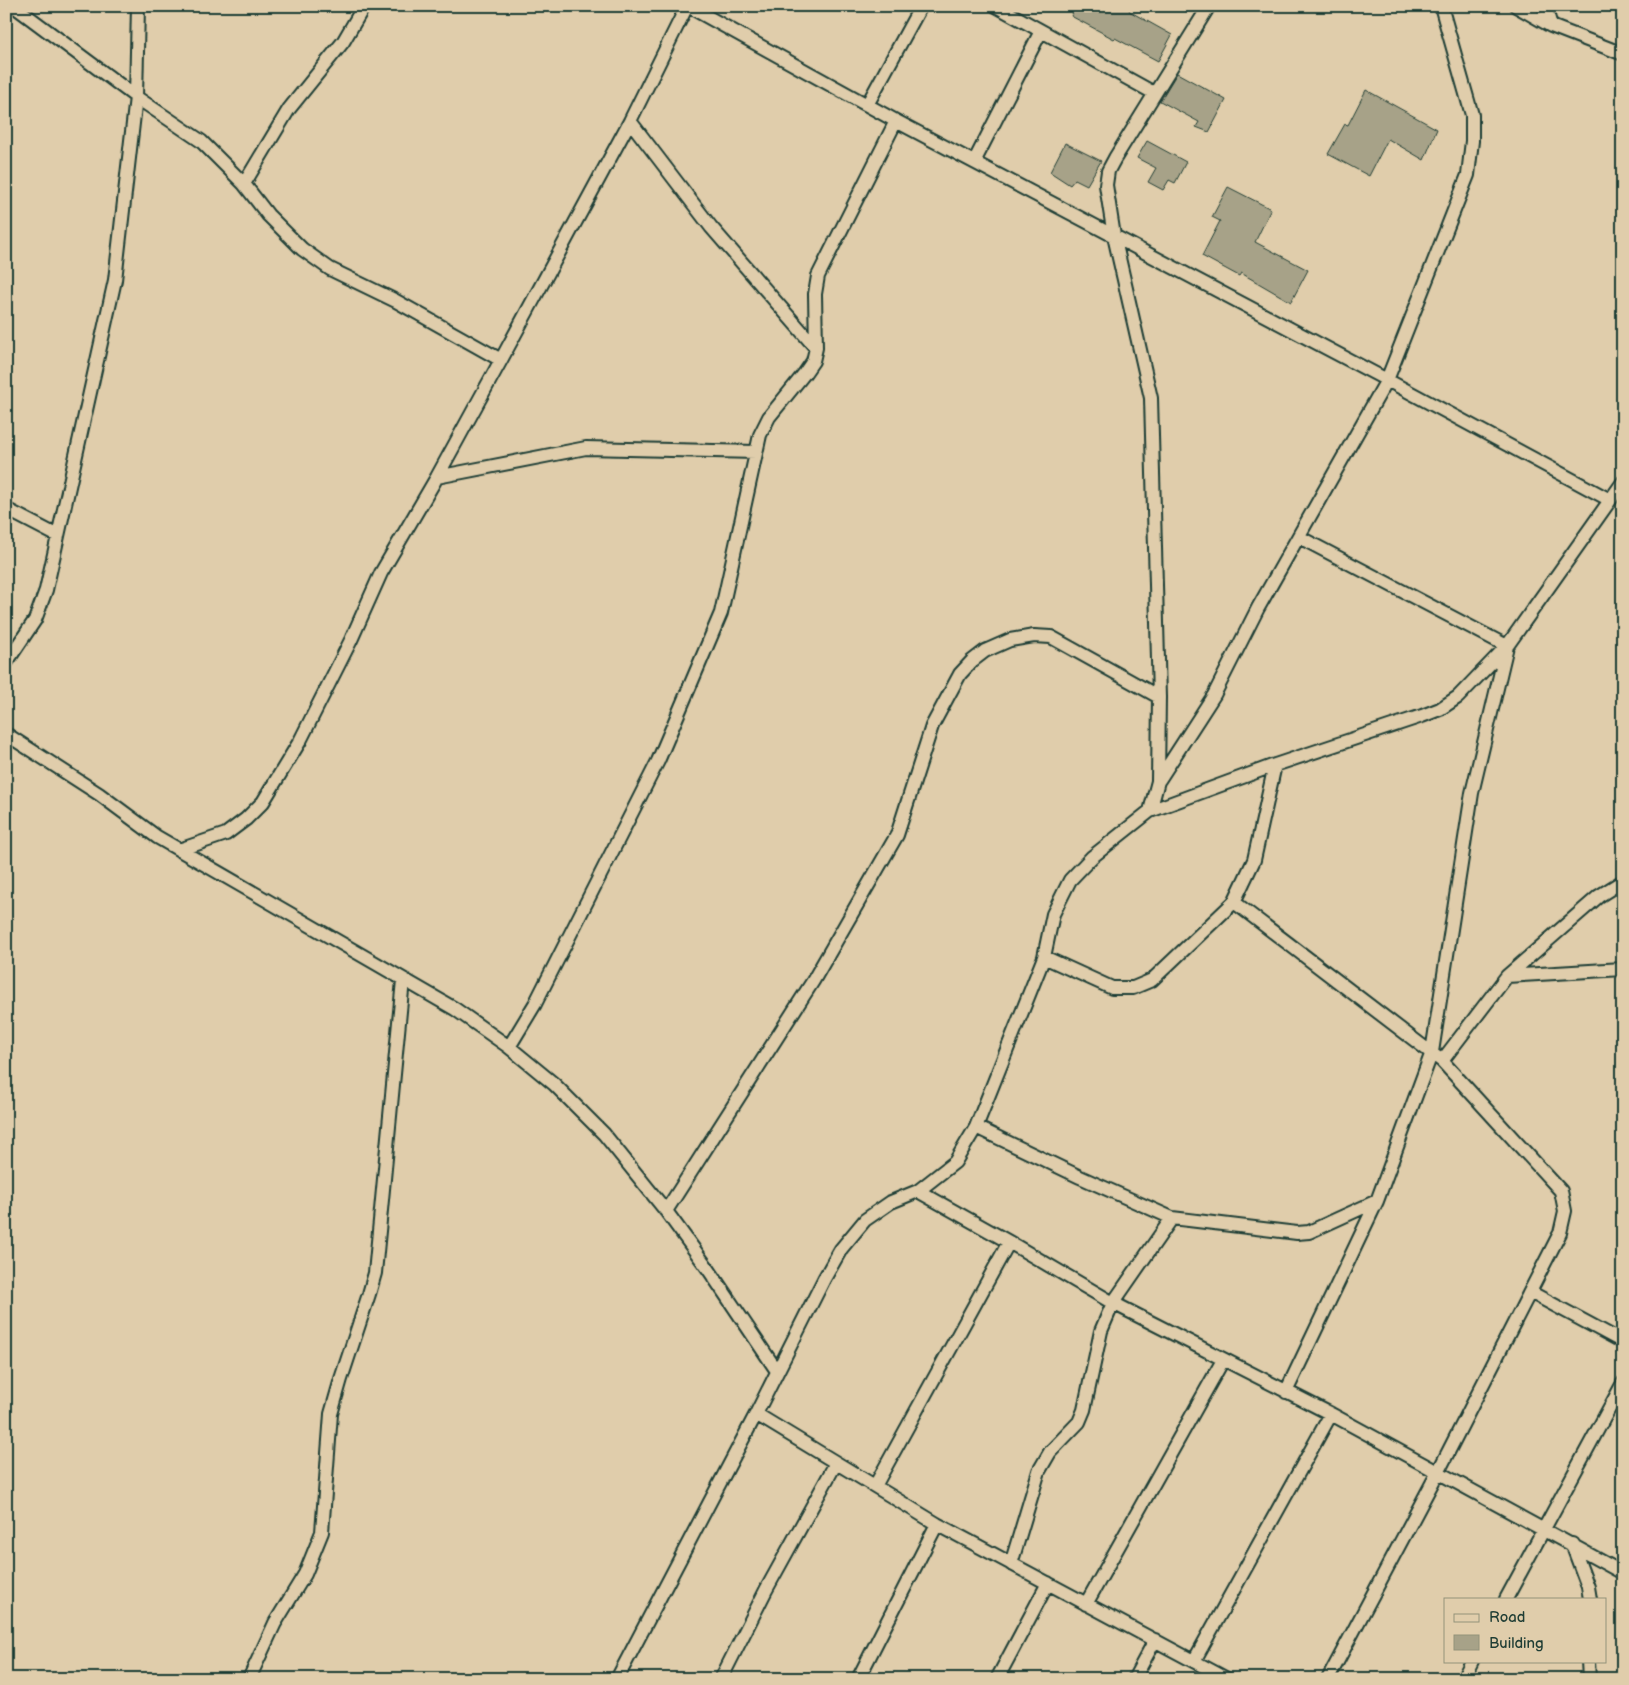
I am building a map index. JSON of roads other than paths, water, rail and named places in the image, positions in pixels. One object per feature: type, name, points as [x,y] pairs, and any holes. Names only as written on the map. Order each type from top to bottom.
[{"type":"street","points":[[14,6],[136,97],[201,141],[244,184],[279,226],[302,248],[330,269],[396,301],[501,360]]},
{"type":"street","points":[[6,663],[38,612],[46,590],[115,280],[136,97],[138,6]]},
{"type":"street","points":[[244,184],[288,109],[343,42],[364,6]]},
{"type":"street","points":[[179,850],[226,834],[246,819],[263,802],[300,741],[351,640],[381,573],[437,477],[630,121],[687,6],[896,121],[1610,500]]},
{"type":"street","points":[[867,105],[921,6]]},
{"type":"street","points":[[996,6],[1154,93]]},
{"type":"street","points":[[1150,811],[1158,781],[1159,697],[1151,398],[1114,236],[1106,185],[1108,171],[1209,6]]},
{"type":"street","points":[[1158,781],[1214,695],[1258,608],[1387,380],[1468,175],[1472,141],[1472,115],[1441,6]]},
{"type":"street","points":[[1516,6],[1551,26],[1623,54]]},
{"type":"street","points":[[1545,6],[1551,26]]},
{"type":"street","points":[[974,162],[1041,31]]},
{"type":"street","points":[[630,121],[711,226],[816,348]]},
{"type":"street","points":[[509,1047],[535,1004],[658,761],[721,613],[760,435],[769,417],[813,361],[816,348],[815,294],[818,276],[896,121]]},
{"type":"street","points":[[437,477],[586,448],[756,452]]},
{"type":"street","points":[[617,1679],[841,1249],[865,1220],[892,1202],[918,1191],[954,1162],[976,1127],[1044,957],[1053,914],[1070,880],[1092,857],[1150,811],[1275,765],[1422,716],[1440,709],[1458,697],[1506,646],[1623,482]]},
{"type":"street","points":[[6,510],[58,536]]},
{"type":"street","points":[[1299,537],[1506,646]]},
{"type":"street","points":[[666,1211],[813,982],[896,835],[932,726],[960,674],[972,661],[985,651],[1010,640],[1034,636],[1051,637],[1159,697]]},
{"type":"street","points":[[1286,1392],[1377,1201],[1432,1052],[1472,793],[1506,646]]},
{"type":"street","points":[[6,734],[100,794],[157,837],[403,980],[455,1008],[509,1047],[554,1084],[604,1134],[666,1211],[709,1270],[777,1371]]},
{"type":"street","points":[[1044,957],[1112,988],[1133,988],[1152,980],[1234,902],[1254,860],[1275,765]]},
{"type":"street","points":[[1442,1061],[1506,976],[1599,896],[1623,881]]},
{"type":"street","points":[[1234,902],[1442,1061],[1561,1191],[1565,1211],[1560,1232],[1530,1292],[1438,1472],[1328,1679]]},
{"type":"street","points":[[1506,976],[1623,969]]},
{"type":"street","points":[[248,1679],[275,1623],[305,1574],[322,1532],[331,1414],[375,1273],[403,980]]},
{"type":"street","points":[[976,1127],[1080,1177],[1172,1218],[1297,1233],[1309,1232],[1377,1201]]},
{"type":"street","points":[[918,1191],[1113,1303],[1331,1414],[1623,1572]]},
{"type":"street","points":[[1011,1564],[1039,1471],[1050,1452],[1079,1422],[1084,1410],[1101,1331],[1113,1303],[1172,1218]]},
{"type":"street","points":[[875,1486],[1009,1242]]},
{"type":"street","points":[[1530,1292],[1623,1342]]},
{"type":"street","points":[[1086,1604],[1223,1360]]},
{"type":"street","points":[[1507,1598],[1623,1383]]},
{"type":"street","points":[[756,1414],[937,1524],[1227,1679]]},
{"type":"street","points":[[1194,1661],[1331,1414]]},
{"type":"street","points":[[720,1679],[766,1590],[836,1463]]},
{"type":"street","points":[[858,1679],[937,1524]]},
{"type":"street","points":[[1572,1544],[1588,1587],[1590,1598]]},
{"type":"street","points":[[997,1679],[1048,1583]]},
{"type":"street","points":[[1134,1679],[1155,1640]]},
{"type":"street","points":[[1462,1679],[1471,1662]]},
{"type":"street","points":[[1588,1662],[1589,1679]]}]
